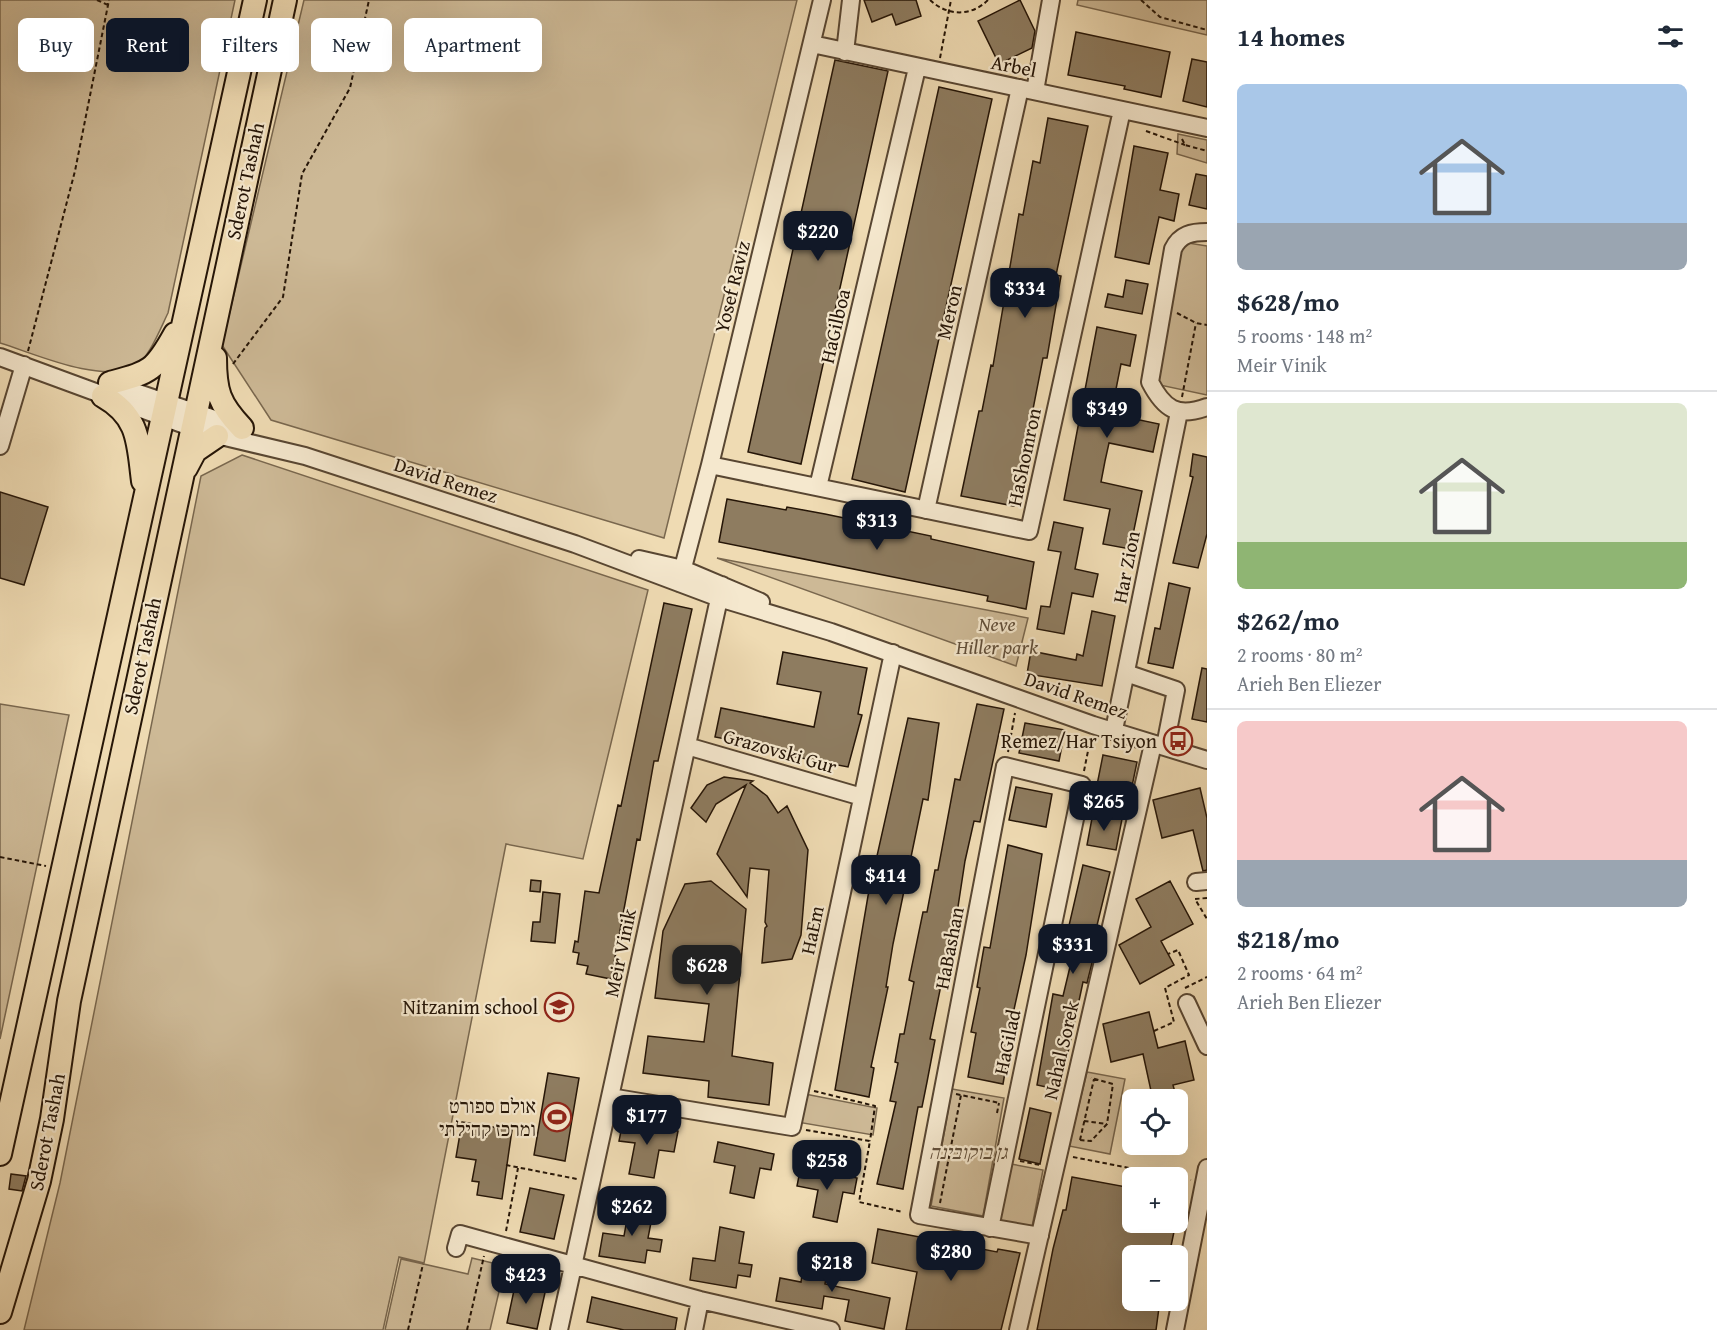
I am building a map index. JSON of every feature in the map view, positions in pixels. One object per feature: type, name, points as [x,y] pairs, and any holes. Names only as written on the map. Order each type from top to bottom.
[{"type":"main road","name":"Sderot Tashah","points":[[0,1154],[255,0]]},
{"type":"main road","name":"Sderot Tashah","points":[[0,1312],[39,1181],[52,1119],[69,1001],[215,315],[285,0]]},
{"type":"main road","points":[[145,498],[136,430],[106,390],[144,375],[163,357],[186,314]]},
{"type":"main road","points":[[215,315],[215,386],[227,412],[242,428]]},
{"type":"main road","points":[[179,483],[195,451],[218,436]]},
{"type":"street","name":"Yosef Raviz","points":[[681,576],[822,0]]},
{"type":"street","points":[[845,52],[851,0]]},
{"type":"street","name":"Meron","points":[[926,510],[1051,0]]},
{"type":"street","name":"Arbel","points":[[812,44],[1028,90],[1121,116],[1207,128]]},
{"type":"street","name":"HaGilboa","points":[[818,487],[917,68]]},
{"type":"street","name":"HaShomron","points":[[710,465],[1029,531],[1121,116]]},
{"type":"street","points":[[1207,232],[1194,232],[1177,240],[1173,249],[1150,382],[1166,406],[1179,411],[1207,407]]},
{"type":"street","name":"David Remez","points":[[0,357],[193,419],[242,428],[305,456]]},
{"type":"street","points":[[0,446],[32,368]]},
{"type":"street","name":"Har Zion","points":[[1114,730],[1179,411]]},
{"type":"street","name":"David Remez","points":[[193,419],[218,436],[305,456],[681,576],[1094,725],[1207,760]]},
{"type":"street","name":"Meir Vinik","points":[[559,1330],[720,591]]},
{"type":"street","name":"HaEm","points":[[797,1105],[893,653]]},
{"type":"street","name":"Nahal Sorek","points":[[1018,1330],[1077,1075],[1159,745],[1176,690],[1126,673]]},
{"type":"street","name":"Grazovski Gur","points":[[687,746],[862,796]]},
{"type":"street","points":[[1005,766],[1082,785]]},
{"type":"street","name":"HaBashan","points":[[919,1215],[1005,766]]},
{"type":"street","name":"HaGilad","points":[[990,1228],[1008,1159],[1015,1106],[1082,785]]},
{"type":"street","points":[[1182,997],[1207,1046]]},
{"type":"street","points":[[610,1097],[797,1105]]},
{"type":"street","points":[[1174,1330],[1206,1176]]},
{"type":"street","points":[[919,1215],[1040,1236]]},
{"type":"street","points":[[456,1248],[460,1234],[700,1300],[831,1330]]},
{"type":"street","points":[[694,1330],[700,1300]]},
{"type":"path","points":[[97,0],[108,5]]},
{"type":"path","points":[[32,368],[109,0]]},
{"type":"path","points":[[215,386],[284,297],[302,174],[350,88],[369,0]]},
{"type":"path","points":[[930,0],[949,12],[962,13],[975,10],[988,0]]},
{"type":"path","points":[[938,72],[951,0]]},
{"type":"path","points":[[1141,0],[1161,17],[1207,30]]},
{"type":"path","points":[[1121,116],[1185,145]]},
{"type":"path","points":[[1164,300],[1181,317],[1207,325]]},
{"type":"path","points":[[1179,411],[1196,323]]},
{"type":"path","points":[[1005,766],[1018,698]]},
{"type":"path","points":[[1082,785],[1094,725]]},
{"type":"path","points":[[0,857],[46,866]]},
{"type":"path","points":[[1207,898],[1195,899],[1207,919]]},
{"type":"path","points":[[1168,954],[1178,950],[1195,983]]},
{"type":"path","points":[[1154,1031],[1174,1022],[1165,988],[1189,975]]},
{"type":"path","points":[[1182,997],[1195,983],[1207,977]]},
{"type":"path","points":[[1077,1075],[1113,1084],[1107,1124],[1091,1141],[1080,1140]]},
{"type":"path","points":[[942,1092],[1015,1106]]},
{"type":"path","points":[[937,1218],[961,1095]]},
{"type":"path","points":[[797,1105],[870,1142]]},
{"type":"path","points":[[797,1105],[875,1106],[859,1202],[919,1215]]},
{"type":"path","points":[[1084,1121],[1107,1124]]},
{"type":"path","points":[[950,1152],[1206,1176]]},
{"type":"path","points":[[506,1165],[590,1181]]},
{"type":"path","points":[[467,1330],[518,1167]]},
{"type":"path","points":[[408,1330],[423,1264]]},
{"type":"green space","points":[[0,0],[235,0],[231,18],[201,18],[201,72],[220,72],[168,313],[149,351],[134,367],[103,372],[49,360],[0,343]]},
{"type":"green space","points":[[304,0],[797,0],[664,538],[271,420],[222,345],[287,72],[299,72],[299,21]]},
{"type":"green space","points":[[1078,0],[1207,0],[1207,35],[1077,5]]},
{"type":"green space","points":[[1178,134],[1207,140],[1207,163],[1177,154]]},
{"type":"green space","points":[[1182,242],[1207,246],[1207,395],[1155,384]]},
{"type":"green space","points":[[242,455],[648,590],[583,859],[506,844],[424,1263],[399,1257],[383,1330],[24,1330],[60,1183],[201,476]]},
{"type":"green space","name":"Neve Hiller park","points":[[717,558],[1028,618],[1016,666]]},
{"type":"green space","points":[[0,704],[69,715],[0,1039]]},
{"type":"green space","points":[[1087,1072],[1125,1079],[1110,1154],[1069,1146]]},
{"type":"green space","name":"גן בוקובינה","points":[[952,1089],[1004,1098],[983,1216],[931,1206]]},
{"type":"green space","points":[[805,1094],[877,1108],[873,1135],[797,1122]]},
{"type":"green space","points":[[1011,1164],[1043,1170],[1032,1227],[1000,1221]]},
{"type":"green space","points":[[472,1258],[505,1266],[490,1330],[385,1330],[401,1259],[468,1274]]},
{"type":"building","points":[[864,0],[916,0],[921,16],[896,25],[892,14],[872,22]]},
{"type":"building","points":[[1020,0],[1035,31],[1032,48],[999,64],[978,21]]},
{"type":"building","points":[[1076,32],[1170,52],[1161,97],[1124,89],[1125,86],[1068,75]]},
{"type":"building","points":[[1192,59],[1207,62],[1207,107],[1183,101]]},
{"type":"building","points":[[835,60],[888,71],[801,464],[748,452]]},
{"type":"building","points":[[939,87],[992,99],[905,492],[852,479]]},
{"type":"building","points":[[1048,118],[1088,126],[1056,275],[1061,276],[1047,358],[1043,358],[1014,506],[961,496],[979,411],[982,411],[991,365],[993,366],[1019,214],[1023,215],[1033,161],[1040,163]]},
{"type":"building","points":[[1134,146],[1168,153],[1160,190],[1179,194],[1174,221],[1159,217],[1149,264],[1115,257]]},
{"type":"building","points":[[1196,174],[1207,176],[1207,209],[1189,205]]},
{"type":"building","points":[[1126,280],[1148,284],[1142,314],[1105,307],[1108,294],[1123,297]]},
{"type":"building","points":[[1097,327],[1136,335],[1130,366],[1121,364],[1111,414],[1159,424],[1153,452],[1109,443],[1101,482],[1142,491],[1130,549],[1103,544],[1110,509],[1064,500]]},
{"type":"building","points":[[1193,454],[1207,457],[1207,534],[1198,568],[1173,563],[1193,477],[1190,476]]},
{"type":"building","points":[[0,492],[48,507],[24,585],[0,578]]},
{"type":"building","points":[[727,499],[786,510],[787,507],[825,514],[931,536],[931,539],[1034,562],[1026,609],[987,601],[988,596],[719,542]]},
{"type":"building","points":[[1054,522],[1083,528],[1075,569],[1098,574],[1093,597],[1072,593],[1064,634],[1037,629],[1041,606],[1050,607],[1061,552],[1048,550]]},
{"type":"building","points":[[1169,583],[1190,588],[1173,668],[1148,663],[1155,628],[1160,629]]},
{"type":"building","points":[[664,603],[692,609],[658,761],[654,761],[611,979],[586,974],[588,966],[577,964],[579,953],[573,952],[575,941],[578,942],[585,891],[599,893],[618,805],[621,806]]},
{"type":"building","points":[[1092,611],[1115,616],[1102,686],[1027,674],[1031,651],[1076,660],[1077,654],[1083,656]]},
{"type":"building","points":[[783,652],[867,668],[858,714],[862,715],[848,767],[765,751],[766,747],[715,737],[721,708],[814,727],[821,692],[777,684]]},
{"type":"building","points":[[1202,668],[1207,669],[1207,722],[1192,719]]},
{"type":"building","points":[[977,704],[1004,709],[980,822],[974,821],[965,861],[952,946],[949,946],[930,1039],[935,1040],[922,1107],[918,1107],[903,1189],[877,1184],[896,1102],[890,1101],[898,1063],[895,1062],[900,1034],[904,1034],[914,982],[909,980],[923,912],[927,912],[935,870],[938,870],[955,779],[960,780]]},
{"type":"building","points":[[908,718],[939,723],[928,800],[923,799],[893,944],[886,987],[888,987],[871,1067],[874,1068],[869,1097],[835,1090],[868,896]]},
{"type":"building","points":[[1025,723],[1065,730],[1059,761],[1019,753]]},
{"type":"building","points":[[1103,755],[1137,762],[1131,791],[1097,785]]},
{"type":"building","points":[[724,777],[753,781],[750,783],[767,796],[778,813],[787,806],[808,850],[801,935],[792,959],[762,963],[767,926],[765,922],[769,870],[750,868],[747,897],[717,854],[746,785],[716,804],[706,822],[691,808],[707,785]]},
{"type":"building","points":[[1016,787],[1052,794],[1046,827],[1009,820]]},
{"type":"building","points":[[1200,788],[1207,818],[1207,870],[1203,871],[1193,830],[1162,838],[1153,800]]},
{"type":"building","points":[[1093,813],[1122,819],[1116,850],[1087,845]]},
{"type":"building","points":[[1008,845],[1042,854],[1026,955],[1004,1055],[1008,1055],[1003,1084],[968,1077],[976,1033],[971,1032],[980,988],[977,987],[984,947],[990,948]]},
{"type":"building","points":[[1083,865],[1110,872],[1090,954],[1094,955],[1087,983],[1083,982],[1060,1090],[1037,1085],[1053,994],[1063,996],[1075,946],[1065,943]]},
{"type":"building","points":[[531,880],[541,881],[540,892],[530,891]]},
{"type":"building","points":[[711,881],[746,909],[732,1056],[773,1063],[769,1105],[708,1097],[709,1081],[643,1073],[648,1036],[704,1042],[709,1004],[655,998],[663,931],[685,884]]},
{"type":"building","points":[[1170,881],[1193,924],[1161,941],[1174,965],[1140,984],[1119,945],[1151,927],[1136,899]]},
{"type":"building","points":[[543,892],[560,894],[555,943],[531,941],[533,922],[540,922]]},
{"type":"building","points":[[1149,1012],[1158,1048],[1185,1041],[1194,1080],[1173,1085],[1174,1089],[1151,1089],[1143,1054],[1111,1062],[1103,1024]]},
{"type":"building","name":"אולם ספורט ומרכז קהילתי","points":[[548,1073],[579,1078],[565,1161],[534,1155]]},
{"type":"building","points":[[1030,1108],[1051,1113],[1040,1164],[1019,1159]]},
{"type":"building","points":[[623,1121],[678,1131],[674,1152],[659,1150],[654,1178],[629,1174],[635,1143],[619,1141]]},
{"type":"building","points":[[462,1122],[512,1130],[502,1199],[477,1195],[479,1182],[472,1181],[476,1160],[456,1157]]},
{"type":"building","points":[[718,1142],[774,1154],[771,1170],[760,1168],[754,1198],[730,1193],[735,1166],[714,1162]]},
{"type":"building","points":[[801,1166],[857,1178],[854,1194],[843,1192],[837,1222],[813,1217],[818,1190],[797,1186]]},
{"type":"building","points":[[11,1174],[26,1176],[22,1191],[9,1189]]},
{"type":"building","points":[[1072,1177],[1122,1186],[1122,1233],[1174,1233],[1171,1245],[1122,1245],[1122,1311],[1159,1311],[1156,1330],[1037,1330],[1053,1249],[1063,1210],[1066,1210]]},
{"type":"building","points":[[530,1188],[564,1195],[554,1239],[520,1232]]},
{"type":"building","points":[[630,1203],[654,1207],[648,1238],[662,1240],[660,1252],[647,1250],[645,1263],[599,1256],[603,1233],[624,1236]]},
{"type":"building","points":[[720,1227],[744,1232],[739,1263],[752,1265],[750,1277],[738,1275],[736,1288],[690,1280],[693,1258],[715,1261]]},
{"type":"building","points":[[878,1229],[997,1252],[998,1249],[1020,1253],[1001,1330],[906,1330],[917,1272],[872,1263]]},
{"type":"building","points":[[806,1248],[830,1252],[825,1284],[890,1298],[884,1329],[845,1321],[849,1300],[824,1296],[822,1309],[776,1301],[780,1278],[801,1282]]},
{"type":"building","points":[[516,1281],[546,1288],[537,1329],[507,1323]]},
{"type":"building","points":[[592,1297],[677,1318],[675,1330],[624,1330],[587,1322]]},
{"type":"place","name":"Remez/Har Tsiyon","points":[[1178,741]]},
{"type":"place","name":"Nitzanim school","points":[[559,1007]]},
{"type":"place","name":"אולם ספורט ומרכז קהילתי","points":[[557,1117]]}]
